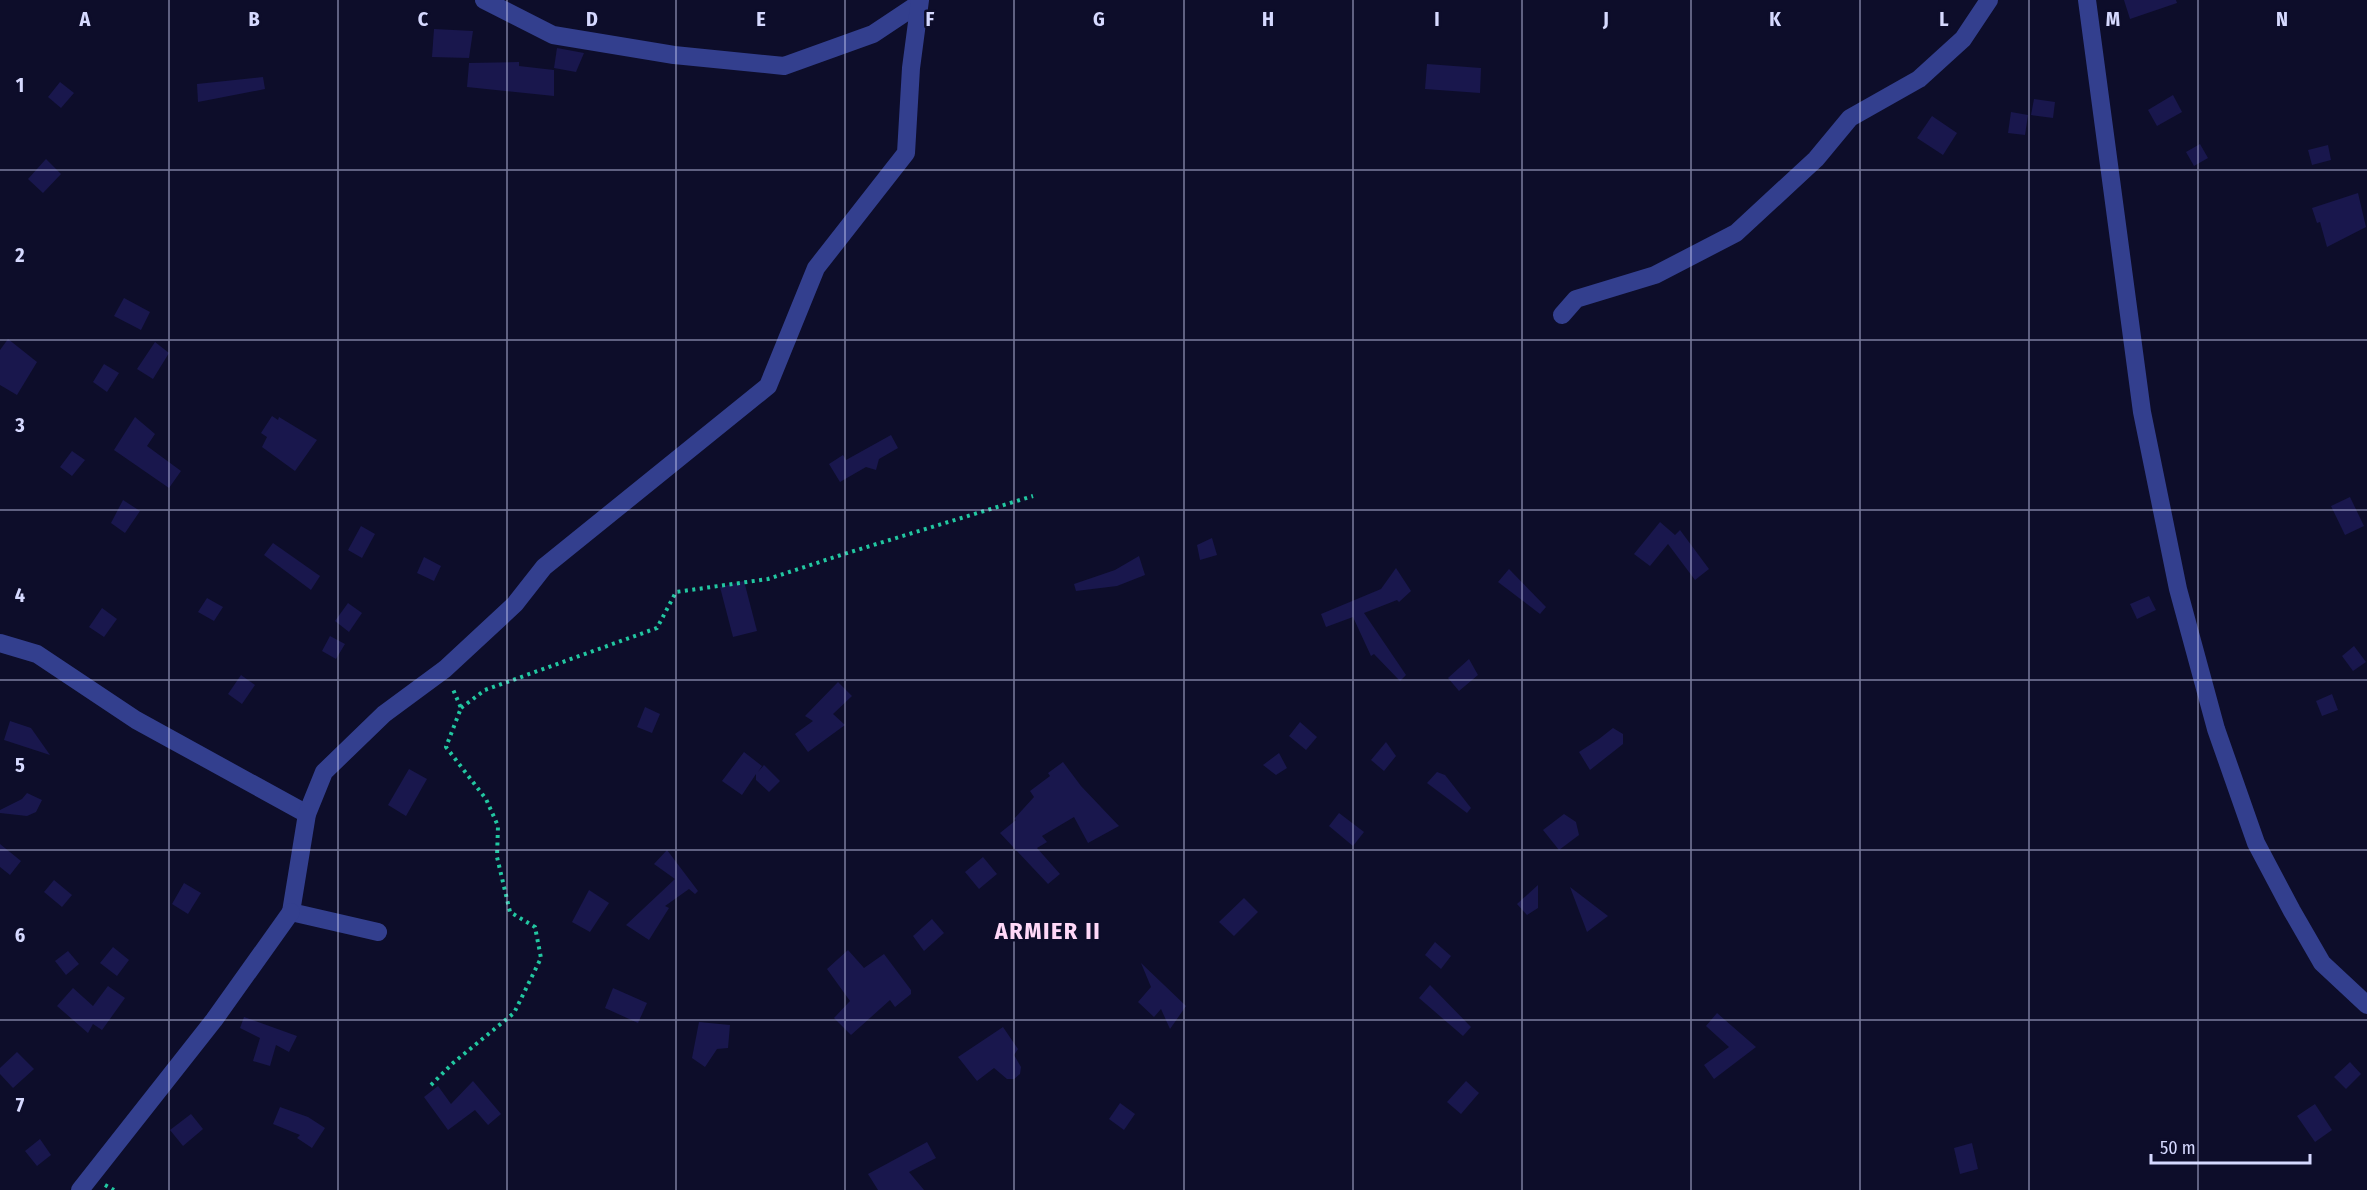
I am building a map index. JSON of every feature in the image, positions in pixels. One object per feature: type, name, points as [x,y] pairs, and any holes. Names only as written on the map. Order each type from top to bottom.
[{"type":"street","points":[[484,0],[553,35],[674,56],[784,66],[873,34],[919,2]]},
{"type":"street","points":[[1562,315],[1576,299],[1655,275],[1736,233],[1816,159],[1850,118],[1919,79],[1963,39],[1989,0]]},
{"type":"street","points":[[2087,0],[2142,412],[2178,589],[2216,729],[2256,843],[2292,911],[2322,963],[2367,1005]]},
{"type":"street","points":[[80,1190],[214,1020],[291,912],[308,814],[324,772],[384,714],[446,669],[515,604],[544,567],[768,386],[816,268],[906,153],[910,68],[919,2]]},
{"type":"street","points":[[0,643],[37,654],[136,720],[308,814]]},
{"type":"street","points":[[291,912],[378,932]]},
{"type":"path","points":[[431,1085],[453,1062],[513,1013],[541,958],[535,927],[510,912],[497,857],[498,826],[486,799],[446,747],[461,708],[485,690],[657,628],[676,592],[768,579],[1033,496]]},
{"type":"path","points":[[446,669],[461,708]]},
{"type":"building","points":[[2124,0],[2176,0],[2177,3],[2130,19]]},
{"type":"building","points":[[434,29],[473,31],[469,58],[432,57]]},
{"type":"building","points":[[557,48],[584,53],[576,72],[554,68]]},
{"type":"building","points":[[519,62],[519,66],[554,70],[554,96],[467,87],[469,63]]},
{"type":"building","points":[[1427,64],[1481,68],[1480,93],[1425,89]]},
{"type":"building","points":[[263,77],[265,89],[198,102],[197,84]]},
{"type":"building","points":[[60,82],[74,93],[61,108],[48,97]]},
{"type":"building","points":[[2173,95],[2182,112],[2157,126],[2148,110]]},
{"type":"building","points":[[2034,99],[2055,102],[2053,118],[2031,115]]},
{"type":"building","points":[[2011,112],[2028,115],[2025,135],[2008,133]]},
{"type":"building","points":[[1932,116],[1957,133],[1943,155],[1917,138]]},
{"type":"building","points":[[2200,144],[2208,158],[2194,166],[2186,152]]},
{"type":"building","points":[[2328,145],[2331,160],[2312,165],[2308,150]]},
{"type":"building","points":[[46,159],[61,174],[43,193],[28,179]]},
{"type":"building","points":[[2358,193],[2366,227],[2327,247],[2320,222],[2317,223],[2312,208]]},
{"type":"building","points":[[124,298],[150,312],[141,330],[114,316]]},
{"type":"building","points":[[8,339],[37,362],[17,395],[0,385],[0,350]]},
{"type":"building","points":[[155,342],[169,353],[153,379],[137,369]]},
{"type":"building","points":[[104,364],[119,373],[107,392],[93,382]]},
{"type":"building","points":[[272,416],[278,420],[279,417],[317,440],[295,471],[262,447],[267,437],[261,433]]},
{"type":"building","points":[[135,417],[155,434],[147,446],[181,471],[169,488],[114,450]]},
{"type":"building","points":[[891,435],[898,448],[879,459],[876,470],[866,467],[840,482],[829,464],[843,455],[846,460]]},
{"type":"building","points":[[72,451],[85,460],[72,476],[60,467]]},
{"type":"building","points":[[2350,497],[2364,526],[2345,535],[2331,506]]},
{"type":"building","points":[[123,500],[140,511],[125,533],[111,523]]},
{"type":"building","points":[[1660,522],[1675,535],[1680,530],[1709,569],[1695,580],[1668,544],[1650,566],[1634,554]]},
{"type":"building","points":[[361,526],[375,534],[362,558],[348,550]]},
{"type":"building","points":[[1212,538],[1217,555],[1200,560],[1197,545]]},
{"type":"building","points":[[273,543],[320,576],[311,590],[264,555]]},
{"type":"building","points":[[1139,556],[1145,575],[1117,586],[1076,591],[1074,584],[1115,570]]},
{"type":"building","points":[[424,557],[441,566],[434,581],[417,573]]},
{"type":"building","points":[[1396,568],[1411,591],[1399,602],[1397,600],[1364,613],[1406,675],[1400,681],[1374,654],[1371,656],[1353,617],[1326,627],[1321,614],[1381,589]]},
{"type":"building","points":[[1509,569],[1546,607],[1540,614],[1498,582]]},
{"type":"building","points":[[744,581],[757,631],[733,637],[720,587]]},
{"type":"building","points":[[2149,596],[2156,610],[2137,619],[2130,604]]},
{"type":"building","points":[[207,598],[223,607],[214,621],[198,612]]},
{"type":"building","points":[[348,603],[362,613],[349,632],[335,621]]},
{"type":"building","points":[[102,608],[117,619],[104,637],[89,627]]},
{"type":"building","points":[[330,636],[345,644],[336,659],[322,651]]},
{"type":"building","points":[[2354,646],[2366,662],[2353,671],[2342,656]]},
{"type":"building","points":[[1469,659],[1478,675],[1459,691],[1448,678]]},
{"type":"building","points":[[241,675],[255,685],[242,704],[228,694]]},
{"type":"building","points":[[838,682],[852,696],[833,714],[845,725],[808,752],[795,734],[813,721],[805,716]]},
{"type":"building","points":[[2332,694],[2338,710],[2322,716],[2316,701]]},
{"type":"building","points":[[645,707],[660,714],[652,733],[637,727]]},
{"type":"building","points":[[10,721],[31,728],[50,755],[4,740]]},
{"type":"building","points":[[1300,722],[1317,737],[1306,750],[1289,736]]},
{"type":"building","points":[[1613,728],[1623,734],[1623,744],[1590,770],[1579,752]]},
{"type":"building","points":[[1386,742],[1396,756],[1384,771],[1371,760]]},
{"type":"building","points":[[744,752],[762,766],[758,772],[764,765],[780,781],[769,792],[756,780],[756,774],[742,795],[722,781]]},
{"type":"building","points":[[1279,753],[1287,768],[1276,775],[1263,765]]},
{"type":"building","points":[[1063,762],[1081,786],[1119,826],[1088,843],[1074,817],[1042,836],[1047,842],[1037,848],[1060,874],[1048,884],[1000,833],[1016,820],[1014,819],[1034,797],[1030,791],[1050,776],[1048,773]]},
{"type":"building","points":[[409,769],[427,779],[406,816],[388,805]]},
{"type":"building","points":[[1437,772],[1445,775],[1471,808],[1467,813],[1427,783]]},
{"type":"building","points":[[27,793],[42,800],[36,812],[27,816],[0,813],[0,810],[22,799]]},
{"type":"building","points":[[1339,813],[1364,832],[1353,846],[1329,826]]},
{"type":"building","points":[[1564,814],[1576,822],[1579,835],[1559,850],[1543,830]]},
{"type":"building","points":[[0,844],[21,861],[10,875],[0,867]]},
{"type":"building","points":[[667,850],[698,891],[695,894],[689,889],[665,906],[669,908],[649,940],[626,925],[675,879],[654,864]]},
{"type":"building","points":[[983,857],[997,874],[979,889],[965,872]]},
{"type":"building","points":[[54,880],[72,895],[62,907],[44,892]]},
{"type":"building","points":[[184,883],[201,893],[188,914],[172,904]]},
{"type":"building","points":[[1538,885],[1538,908],[1527,915],[1517,904]]},
{"type":"building","points":[[1570,887],[1608,916],[1587,932]]},
{"type":"building","points":[[589,890],[609,903],[590,932],[572,922]]},
{"type":"building","points":[[1244,898],[1258,912],[1234,936],[1219,922]]},
{"type":"building","points":[[932,919],[944,933],[924,951],[913,936]]},
{"type":"building","points":[[1435,942],[1451,956],[1441,969],[1425,955]]},
{"type":"building","points":[[113,947],[129,960],[117,976],[100,963]]},
{"type":"building","points":[[848,950],[864,968],[884,954],[911,990],[911,994],[895,1007],[890,1000],[851,1035],[834,1018],[850,1001],[827,969]]},
{"type":"building","points":[[68,951],[79,964],[66,975],[55,961]]},
{"type":"building","points":[[1141,963],[1186,1006],[1170,1029],[1161,1009],[1154,1017],[1138,1002],[1151,987]]},
{"type":"building","points":[[1430,985],[1471,1027],[1463,1036],[1419,998]]},
{"type":"building","points":[[108,986],[125,998],[102,1030],[93,1024],[88,1033],[57,1006],[73,988],[93,1006]]},
{"type":"building","points":[[613,988],[647,1003],[638,1023],[605,1008]]},
{"type":"building","points":[[1717,1013],[1756,1047],[1714,1079],[1704,1065],[1729,1047],[1706,1026]]},
{"type":"building","points":[[244,1017],[297,1036],[289,1052],[276,1045],[270,1066],[253,1061],[260,1038],[240,1028]]},
{"type":"building","points":[[699,1022],[730,1025],[728,1048],[717,1049],[705,1067],[692,1058]]},
{"type":"building","points":[[1003,1027],[1018,1049],[1014,1055],[1021,1067],[1020,1074],[1014,1079],[1007,1079],[994,1068],[977,1081],[958,1057]]},
{"type":"building","points":[[17,1052],[34,1069],[13,1088],[0,1074],[0,1068]]},
{"type":"building","points":[[2350,1062],[2361,1074],[2346,1089],[2334,1077]]},
{"type":"building","points":[[473,1081],[501,1114],[488,1125],[475,1110],[448,1130],[424,1097],[438,1086],[451,1104]]},
{"type":"building","points":[[1466,1081],[1479,1093],[1461,1114],[1447,1102]]},
{"type":"building","points":[[1120,1103],[1135,1114],[1124,1130],[1109,1119]]},
{"type":"building","points":[[2315,1104],[2332,1130],[2315,1142],[2297,1116]]},
{"type":"building","points":[[280,1107],[308,1117],[325,1128],[312,1148],[297,1138],[300,1135],[273,1124]]},
{"type":"building","points":[[191,1114],[203,1129],[183,1146],[170,1130]]},
{"type":"building","points":[[40,1139],[51,1155],[37,1166],[25,1151]]},
{"type":"building","points":[[927,1142],[936,1158],[909,1172],[924,1190],[878,1190],[868,1174]]},
{"type":"building","points":[[1972,1143],[1978,1169],[1960,1174],[1954,1148]]},
{"type":"district","name":"ARMIER II","points":[[1048,931]]}]
